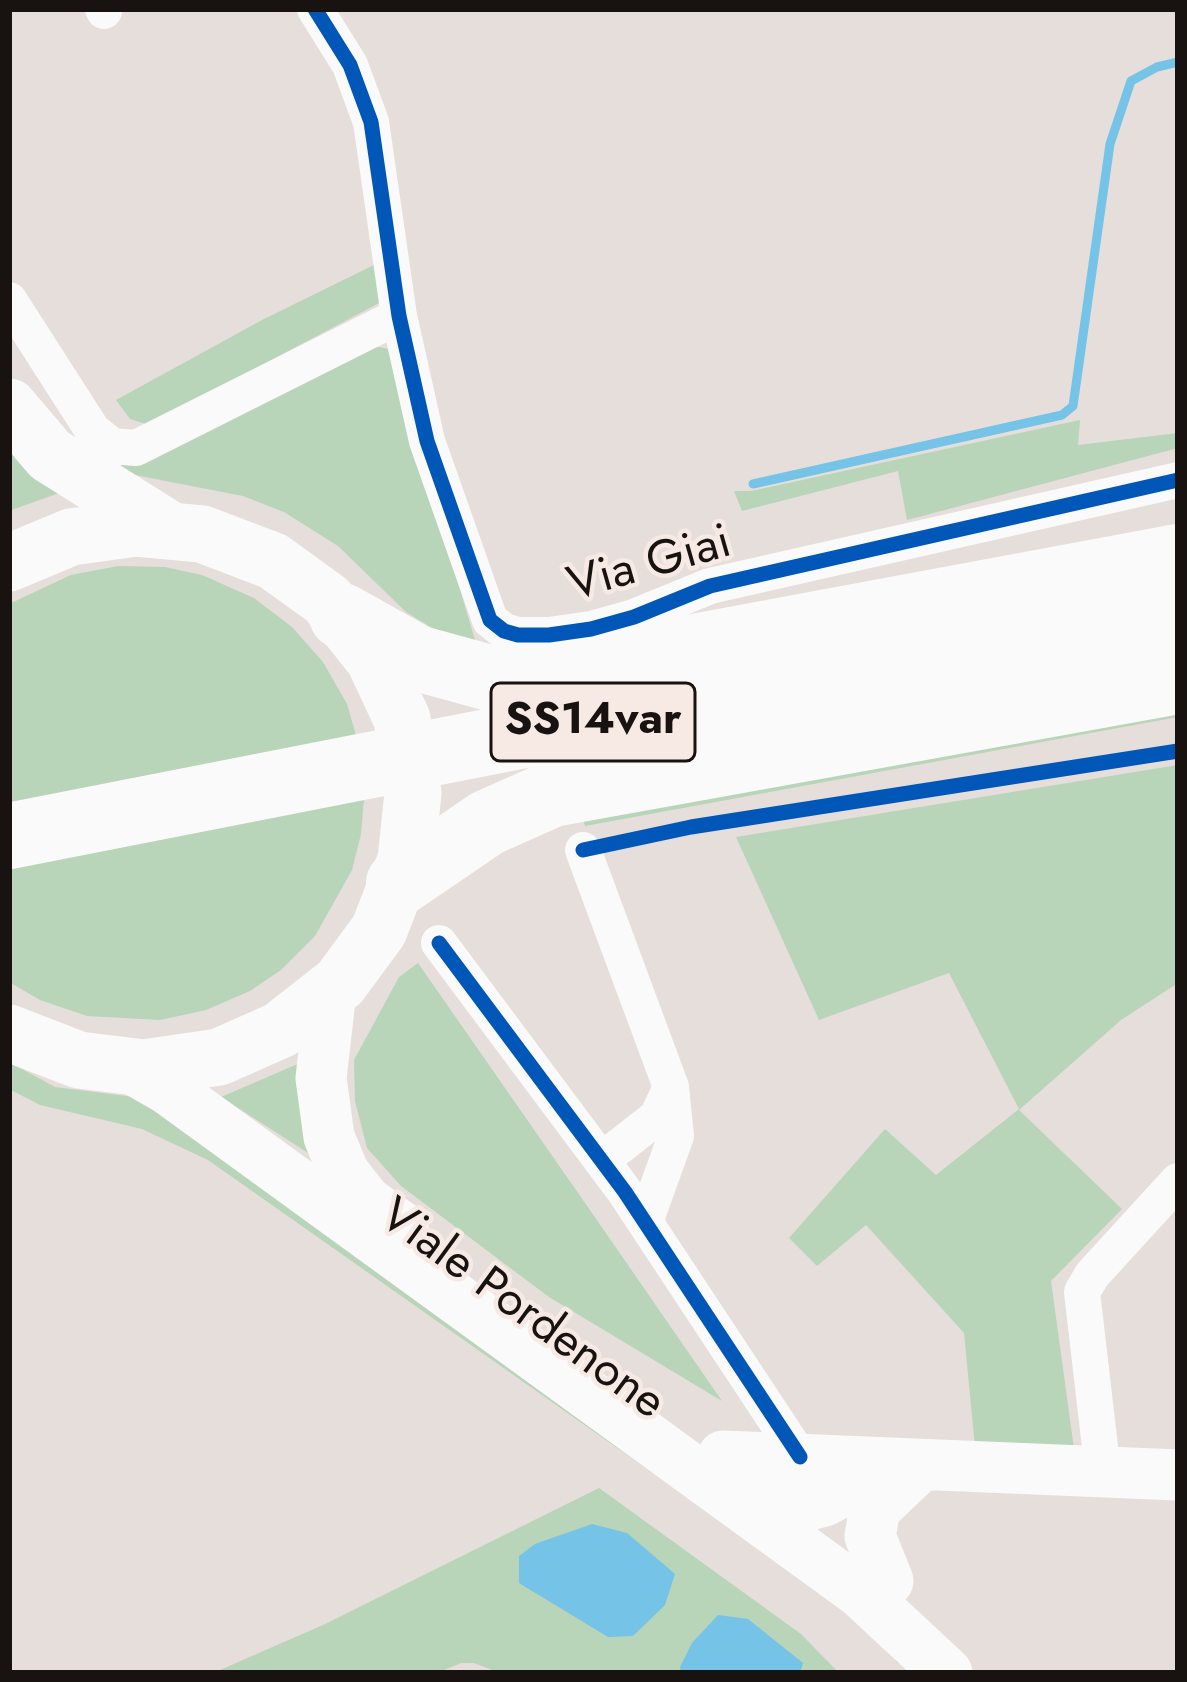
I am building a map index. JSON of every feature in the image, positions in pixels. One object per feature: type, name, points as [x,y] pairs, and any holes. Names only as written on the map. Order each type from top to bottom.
[{"type":"highway","points":[[342,616],[417,658],[497,680],[1178,557]]},
{"type":"highway","name":"SS14var","points":[[9,836],[590,722],[1178,614]]},
{"type":"highway","points":[[399,883],[487,823],[552,794],[1178,681]]},
{"type":"main road","name":"Viale Pordenone","points":[[9,406],[50,455],[168,529]]},
{"type":"main road","name":"Viale Pordenone","points":[[9,563],[89,533],[168,529],[202,534],[256,553],[305,582],[342,616],[383,674],[409,747],[413,812],[399,883],[374,938],[332,991],[288,1025],[238,1051],[173,1066],[129,1067],[64,1056],[9,1033]]},
{"type":"main road","name":"Viale Pordenone","points":[[332,991],[322,1100],[328,1136],[344,1173],[366,1201],[724,1456],[816,1478],[922,1614],[942,1667]]},
{"type":"main road","name":"Viale Pordenone","points":[[129,1067],[169,1090],[860,1592],[942,1667]]},
{"type":"main road","name":"Viale Pordenone","points":[[532,1356],[573,1367],[782,1512],[816,1478]]},
{"type":"main road","points":[[879,1559],[875,1508],[919,1466]]},
{"type":"main road","points":[[816,1478],[919,1466],[1178,1475]]},
{"type":"street","name":"Via Giai","points":[[315,9],[350,65],[371,122],[399,316],[427,441],[490,620],[504,631],[518,635],[591,629],[710,586],[1178,480]]},
{"type":"street","points":[[9,300],[93,431],[112,446],[136,448],[399,316]]},
{"type":"street","points":[[583,850],[671,1087],[676,1136],[635,1207]]},
{"type":"street","points":[[439,944],[602,1160],[816,1478]]},
{"type":"street","points":[[602,1160],[657,1117],[671,1087]]},
{"type":"street","points":[[1103,1473],[1082,1292],[1092,1274],[1178,1181]]},
{"type":"green space","points":[[376,264],[381,302],[160,419],[146,424],[130,419],[116,400],[262,320]]},
{"type":"green space","points":[[373,346],[389,349],[477,647],[450,639],[406,612],[338,546],[284,512],[243,496],[114,471]]},
{"type":"green space","points":[[1080,420],[1078,445],[1178,433],[1178,448],[907,520],[898,471],[742,511],[734,491],[751,491]]},
{"type":"green space","points":[[9,436],[62,492],[9,511]]},
{"type":"green space","points":[[118,566],[165,567],[202,575],[254,598],[292,627],[323,662],[347,704],[365,787],[352,870],[315,936],[281,970],[250,991],[206,1010],[160,1020],[87,1016],[40,1000],[9,982],[9,604],[71,575]]},
{"type":"green space","points":[[1178,703],[1178,717],[585,826],[580,809]]},
{"type":"green space","points":[[1178,765],[1178,983],[1121,1020],[1019,1110],[1122,1209],[1051,1281],[1074,1449],[975,1447],[964,1333],[866,1225],[817,1266],[789,1238],[885,1129],[936,1175],[1019,1109],[949,973],[819,1020],[736,837]]},
{"type":"green space","points":[[418,963],[722,1401],[549,1297],[401,1186],[367,1148],[355,1101],[354,1060],[399,977]]},
{"type":"green space","points":[[307,1060],[322,1162],[221,1097]]},
{"type":"green space","points":[[9,1062],[55,1087],[142,1098],[183,1115],[833,1587],[903,1652],[898,1663],[856,1616],[208,1160],[142,1129],[40,1105],[9,1089]]},
{"type":"green space","points":[[599,1488],[801,1634],[839,1673],[500,1673],[461,1663],[437,1673],[213,1673],[323,1625]]},
{"type":"water","points":[[592,1524],[627,1533],[675,1574],[665,1605],[633,1636],[608,1637],[519,1583],[519,1556],[535,1544]]},
{"type":"water","points":[[718,1615],[748,1619],[803,1663],[800,1673],[681,1673],[692,1643]]},
{"type":"waterway","points":[[753,484],[1062,415],[1073,406],[1110,144],[1131,81],[1178,62]]},
{"type":"cycle path","points":[[315,9],[350,65],[371,122],[399,316],[427,441],[490,620],[504,631],[549,635],[591,629],[710,586],[1178,480]]},
{"type":"cycle path","points":[[583,850],[691,827],[1178,751]]},
{"type":"cycle path","points":[[439,943],[625,1192],[800,1457]]}]
